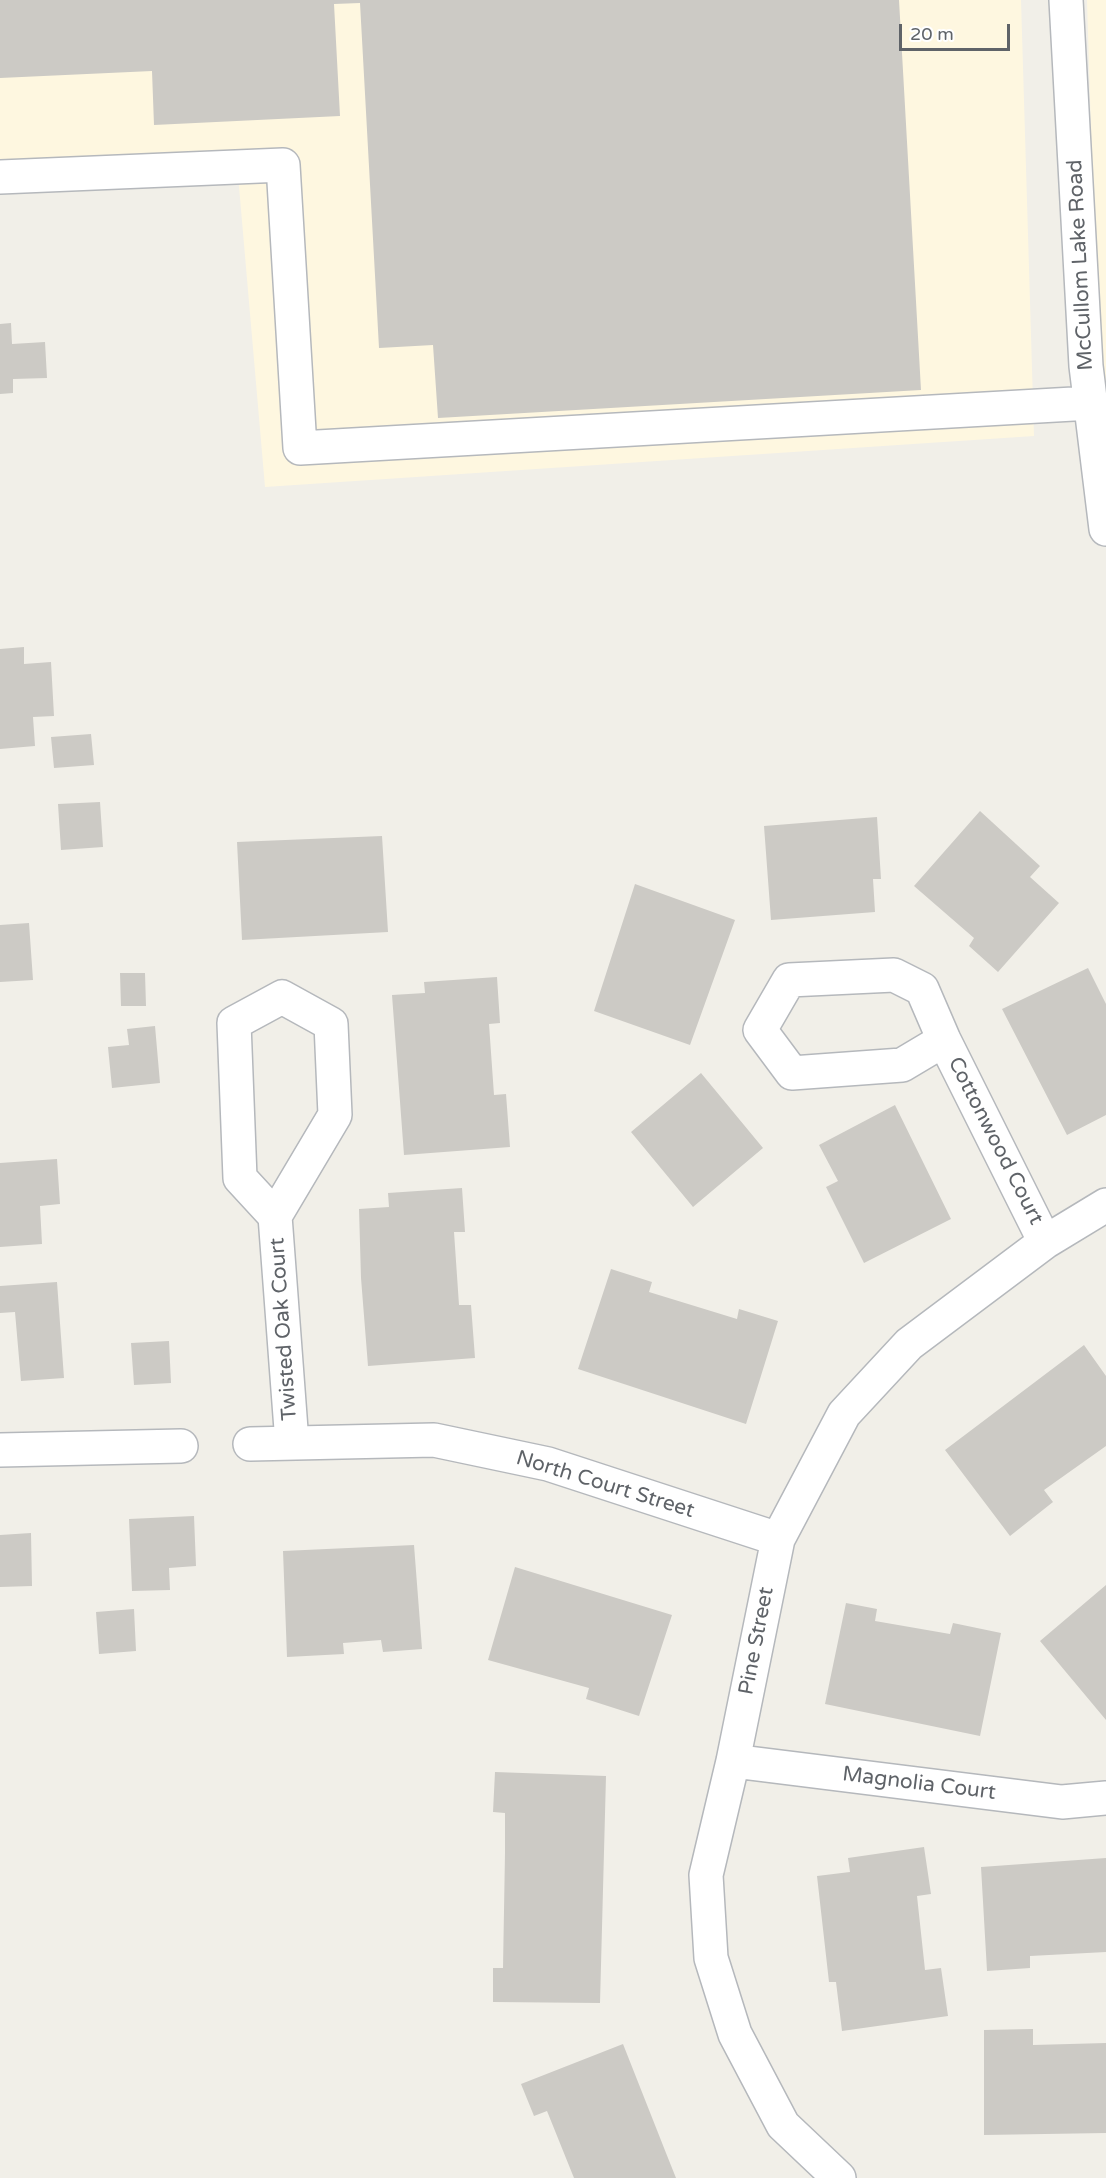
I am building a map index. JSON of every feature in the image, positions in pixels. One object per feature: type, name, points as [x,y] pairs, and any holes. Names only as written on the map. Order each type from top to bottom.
[{"type":"street","name":"McCullom Lake Road","points":[[1066,0],[1086,354],[1091,403],[1102,460],[1106,530]]},
{"type":"street","points":[[0,177],[283,165],[300,448],[1091,403]]},
{"type":"street","name":"Cottonwood Court","points":[[944,1040],[902,1065],[792,1073],[760,1030],[789,980],[894,975],[922,989],[944,1040],[1046,1242]]},
{"type":"street","name":"Twisted Oak Court","points":[[275,1216],[240,1178],[234,1023],[282,997],[331,1024],[335,1115],[275,1216],[292,1443]]},
{"type":"street","name":"Pine Street","points":[[839,2178],[783,2125],[735,2034],[711,1958],[706,1875],[733,1761],[778,1539],[844,1414],[909,1344],[1046,1242],[1106,1205]]},
{"type":"street","name":"North Court Street","points":[[250,1444],[434,1440],[548,1464],[778,1539]]},
{"type":"street","points":[[0,1450],[182,1446]]},
{"type":"street","name":"Magnolia Court","points":[[733,1761],[1062,1802],[1106,1798]]},
{"type":"shaded area","points":[[0,0],[1021,0],[1034,436],[265,487],[238,175],[0,182]]},
{"type":"shaded area","points":[[1087,0],[1106,0],[1106,494],[1102,494]]},
{"type":"building","points":[[0,0],[899,0],[921,390],[438,418],[433,345],[379,348],[360,3],[334,4],[340,116],[154,125],[152,71],[0,78]]},
{"type":"building","points":[[11,323],[12,344],[45,342],[47,378],[13,379],[13,393],[0,394],[0,324]]},
{"type":"building","points":[[24,647],[24,664],[51,662],[54,716],[33,717],[35,746],[0,749],[0,649]]},
{"type":"building","points":[[91,734],[94,765],[54,768],[51,737]]},
{"type":"building","points":[[100,802],[103,847],[61,850],[58,804]]},
{"type":"building","points":[[980,811],[1040,866],[1030,877],[1059,903],[998,972],[969,946],[974,938],[914,886]]},
{"type":"building","points":[[877,817],[881,879],[873,879],[875,912],[771,920],[764,826]]},
{"type":"building","points":[[382,836],[388,932],[242,940],[237,842]]},
{"type":"building","points":[[635,884],[735,920],[690,1045],[594,1011]]},
{"type":"building","points":[[29,923],[33,980],[0,982],[0,925]]},
{"type":"building","points":[[1088,968],[1106,1004],[1106,1115],[1067,1135],[1002,1009]]},
{"type":"building","points":[[120,973],[145,973],[146,1006],[121,1006]]},
{"type":"building","points":[[497,977],[500,1023],[489,1024],[494,1095],[506,1094],[510,1147],[404,1155],[392,995],[425,993],[424,982]]},
{"type":"building","points":[[155,1026],[160,1083],[112,1088],[108,1047],[129,1045],[127,1029]]},
{"type":"building","points":[[701,1073],[763,1148],[693,1207],[631,1132]]},
{"type":"building","points":[[895,1105],[951,1219],[864,1263],[826,1187],[838,1181],[819,1145]]},
{"type":"building","points":[[57,1159],[60,1204],[40,1206],[42,1244],[0,1247],[0,1163]]},
{"type":"building","points":[[462,1188],[465,1232],[454,1232],[459,1305],[471,1305],[475,1358],[368,1366],[361,1278],[359,1209],[389,1207],[388,1193]]},
{"type":"building","points":[[611,1269],[652,1282],[649,1292],[737,1319],[739,1309],[778,1321],[746,1424],[578,1369]]},
{"type":"building","points":[[57,1282],[64,1378],[21,1381],[15,1312],[0,1313],[0,1286]]},
{"type":"building","points":[[169,1341],[171,1383],[134,1385],[131,1343]]},
{"type":"building","points":[[1084,1345],[1106,1376],[1106,1446],[1044,1490],[1053,1502],[1010,1536],[945,1450]]},
{"type":"building","points":[[194,1516],[196,1566],[169,1568],[170,1590],[132,1591],[129,1519]]},
{"type":"building","points":[[31,1533],[32,1586],[0,1587],[0,1535]]},
{"type":"building","points":[[414,1545],[422,1649],[383,1652],[381,1640],[343,1643],[344,1654],[287,1657],[283,1551]]},
{"type":"building","points":[[515,1567],[672,1615],[639,1716],[586,1699],[589,1688],[488,1660]]},
{"type":"building","points":[[1106,1585],[1106,1720],[1040,1641]]},
{"type":"building","points":[[846,1603],[877,1609],[875,1621],[950,1634],[953,1623],[1001,1633],[980,1736],[825,1704]]},
{"type":"building","points":[[134,1609],[136,1651],[99,1654],[96,1612]]},
{"type":"building","points":[[495,1772],[606,1776],[600,2003],[493,2002],[493,1968],[503,1968],[505,1853],[505,1813],[493,1812]]},
{"type":"building","points":[[924,1847],[931,1894],[917,1896],[925,1970],[941,1968],[948,2016],[842,2031],[836,1982],[829,1982],[817,1876],[850,1872],[848,1858]]},
{"type":"building","points":[[1106,1858],[1106,1952],[1030,1956],[1030,1968],[987,1971],[981,1867]]},
{"type":"building","points":[[1033,2029],[1033,2045],[1106,2043],[1106,2133],[984,2135],[984,2030]]},
{"type":"building","points":[[623,2044],[676,2178],[574,2178],[547,2111],[534,2116],[521,2084]]}]
